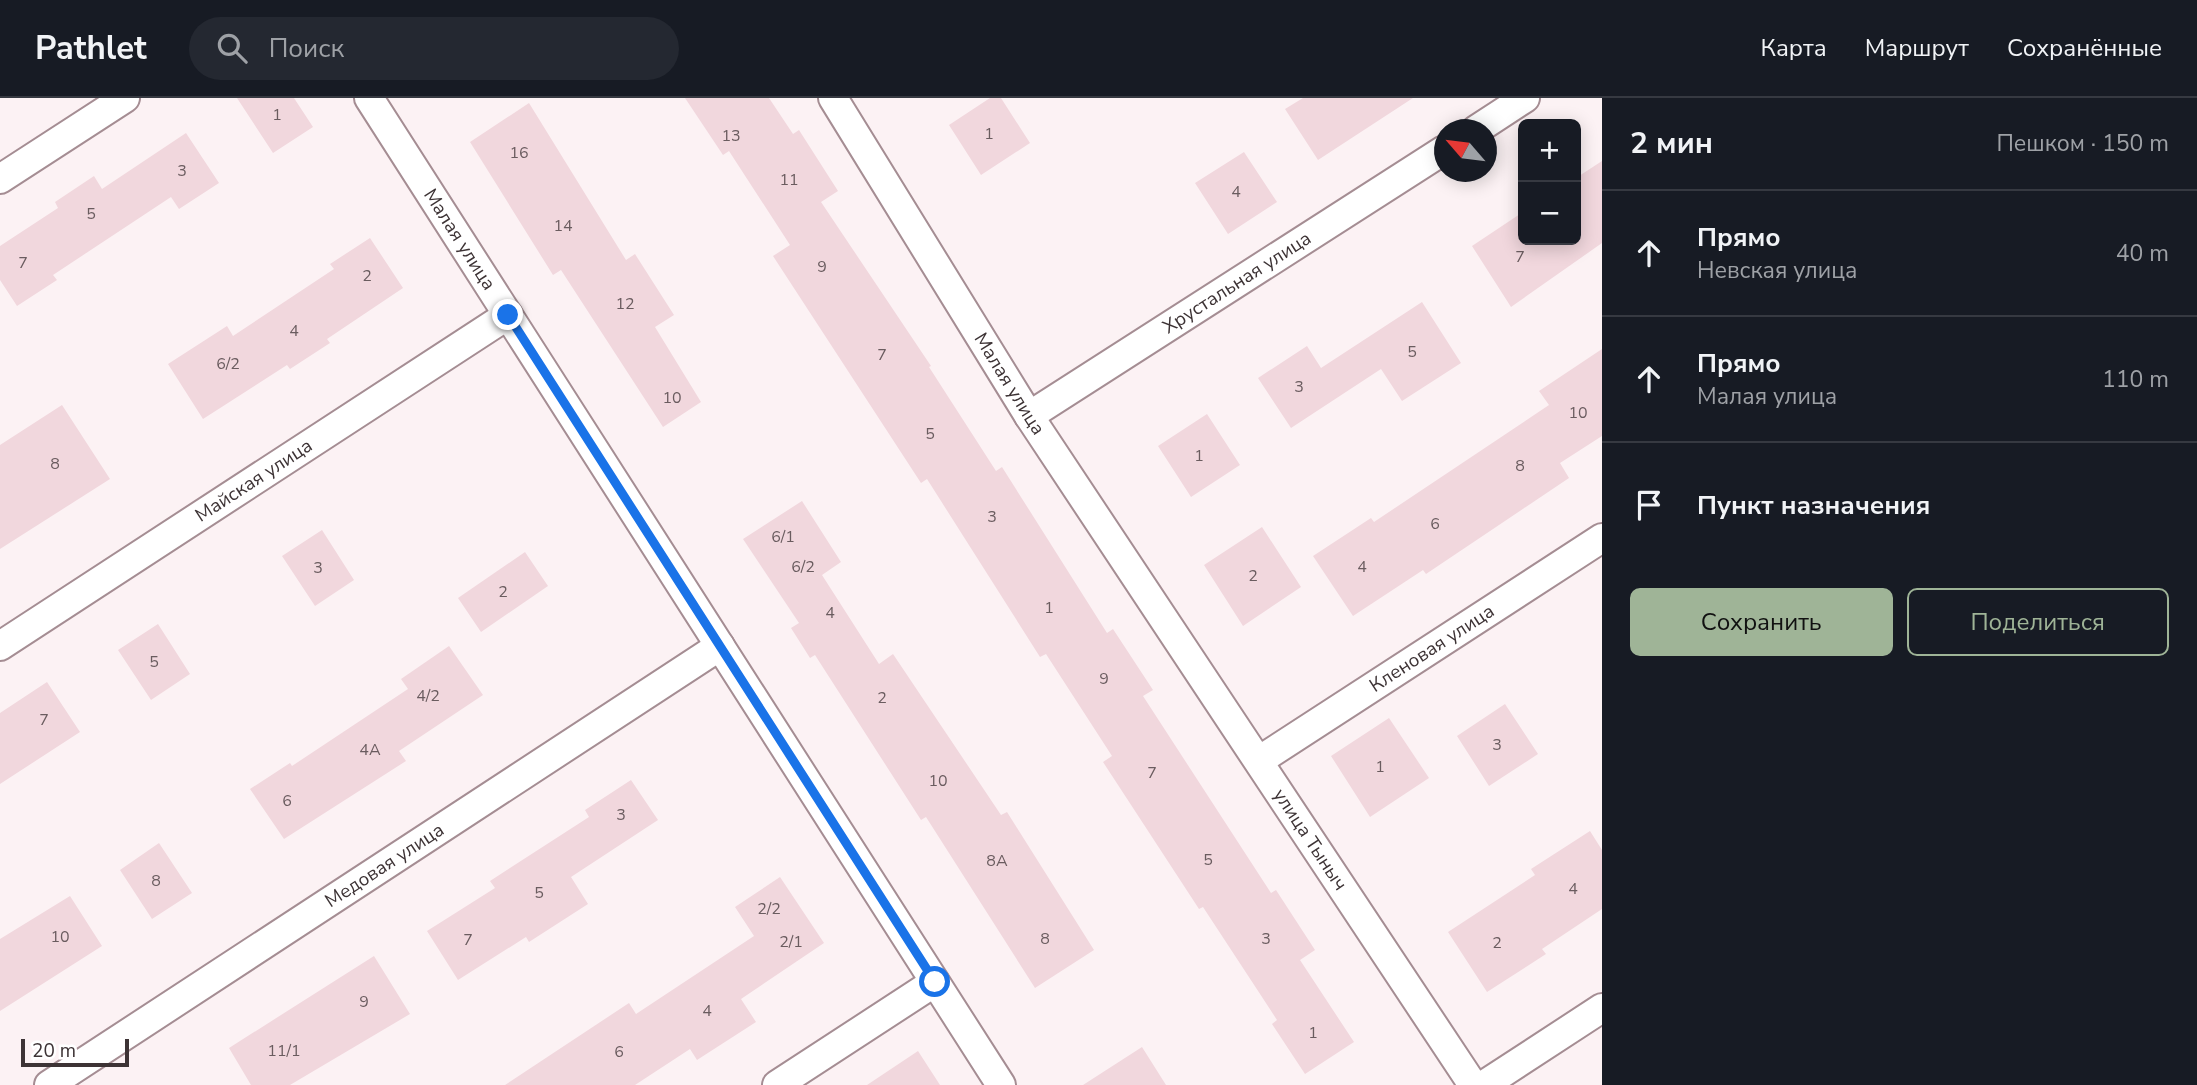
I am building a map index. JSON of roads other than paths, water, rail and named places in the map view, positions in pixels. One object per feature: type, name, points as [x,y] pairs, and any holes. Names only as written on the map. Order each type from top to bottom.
[{"type":"street","points":[[0,179],[125,98]]},
{"type":"street","name":"Малая улица","points":[[369,98],[1001,1085]]},
{"type":"street","points":[[1493,119],[1525,98]]},
{"type":"street","name":"Малая улица","points":[[838,100],[1029,416],[1148,594]]},
{"type":"street","name":"Хрустальная улица","points":[[1029,416],[1434,156]]},
{"type":"street","name":"Майская улица","points":[[0,646],[508,315]]},
{"type":"street","name":"Кленовая улица","points":[[1260,760],[1602,538]]},
{"type":"street","name":"улица Тыныч","points":[[1148,594],[1473,1085]]},
{"type":"street","name":"Медовая улица","points":[[48,1085],[720,646]]},
{"type":"street","points":[[777,1085],[935,982]]},
{"type":"street","points":[[1484,1085],[1602,1008]]}]
